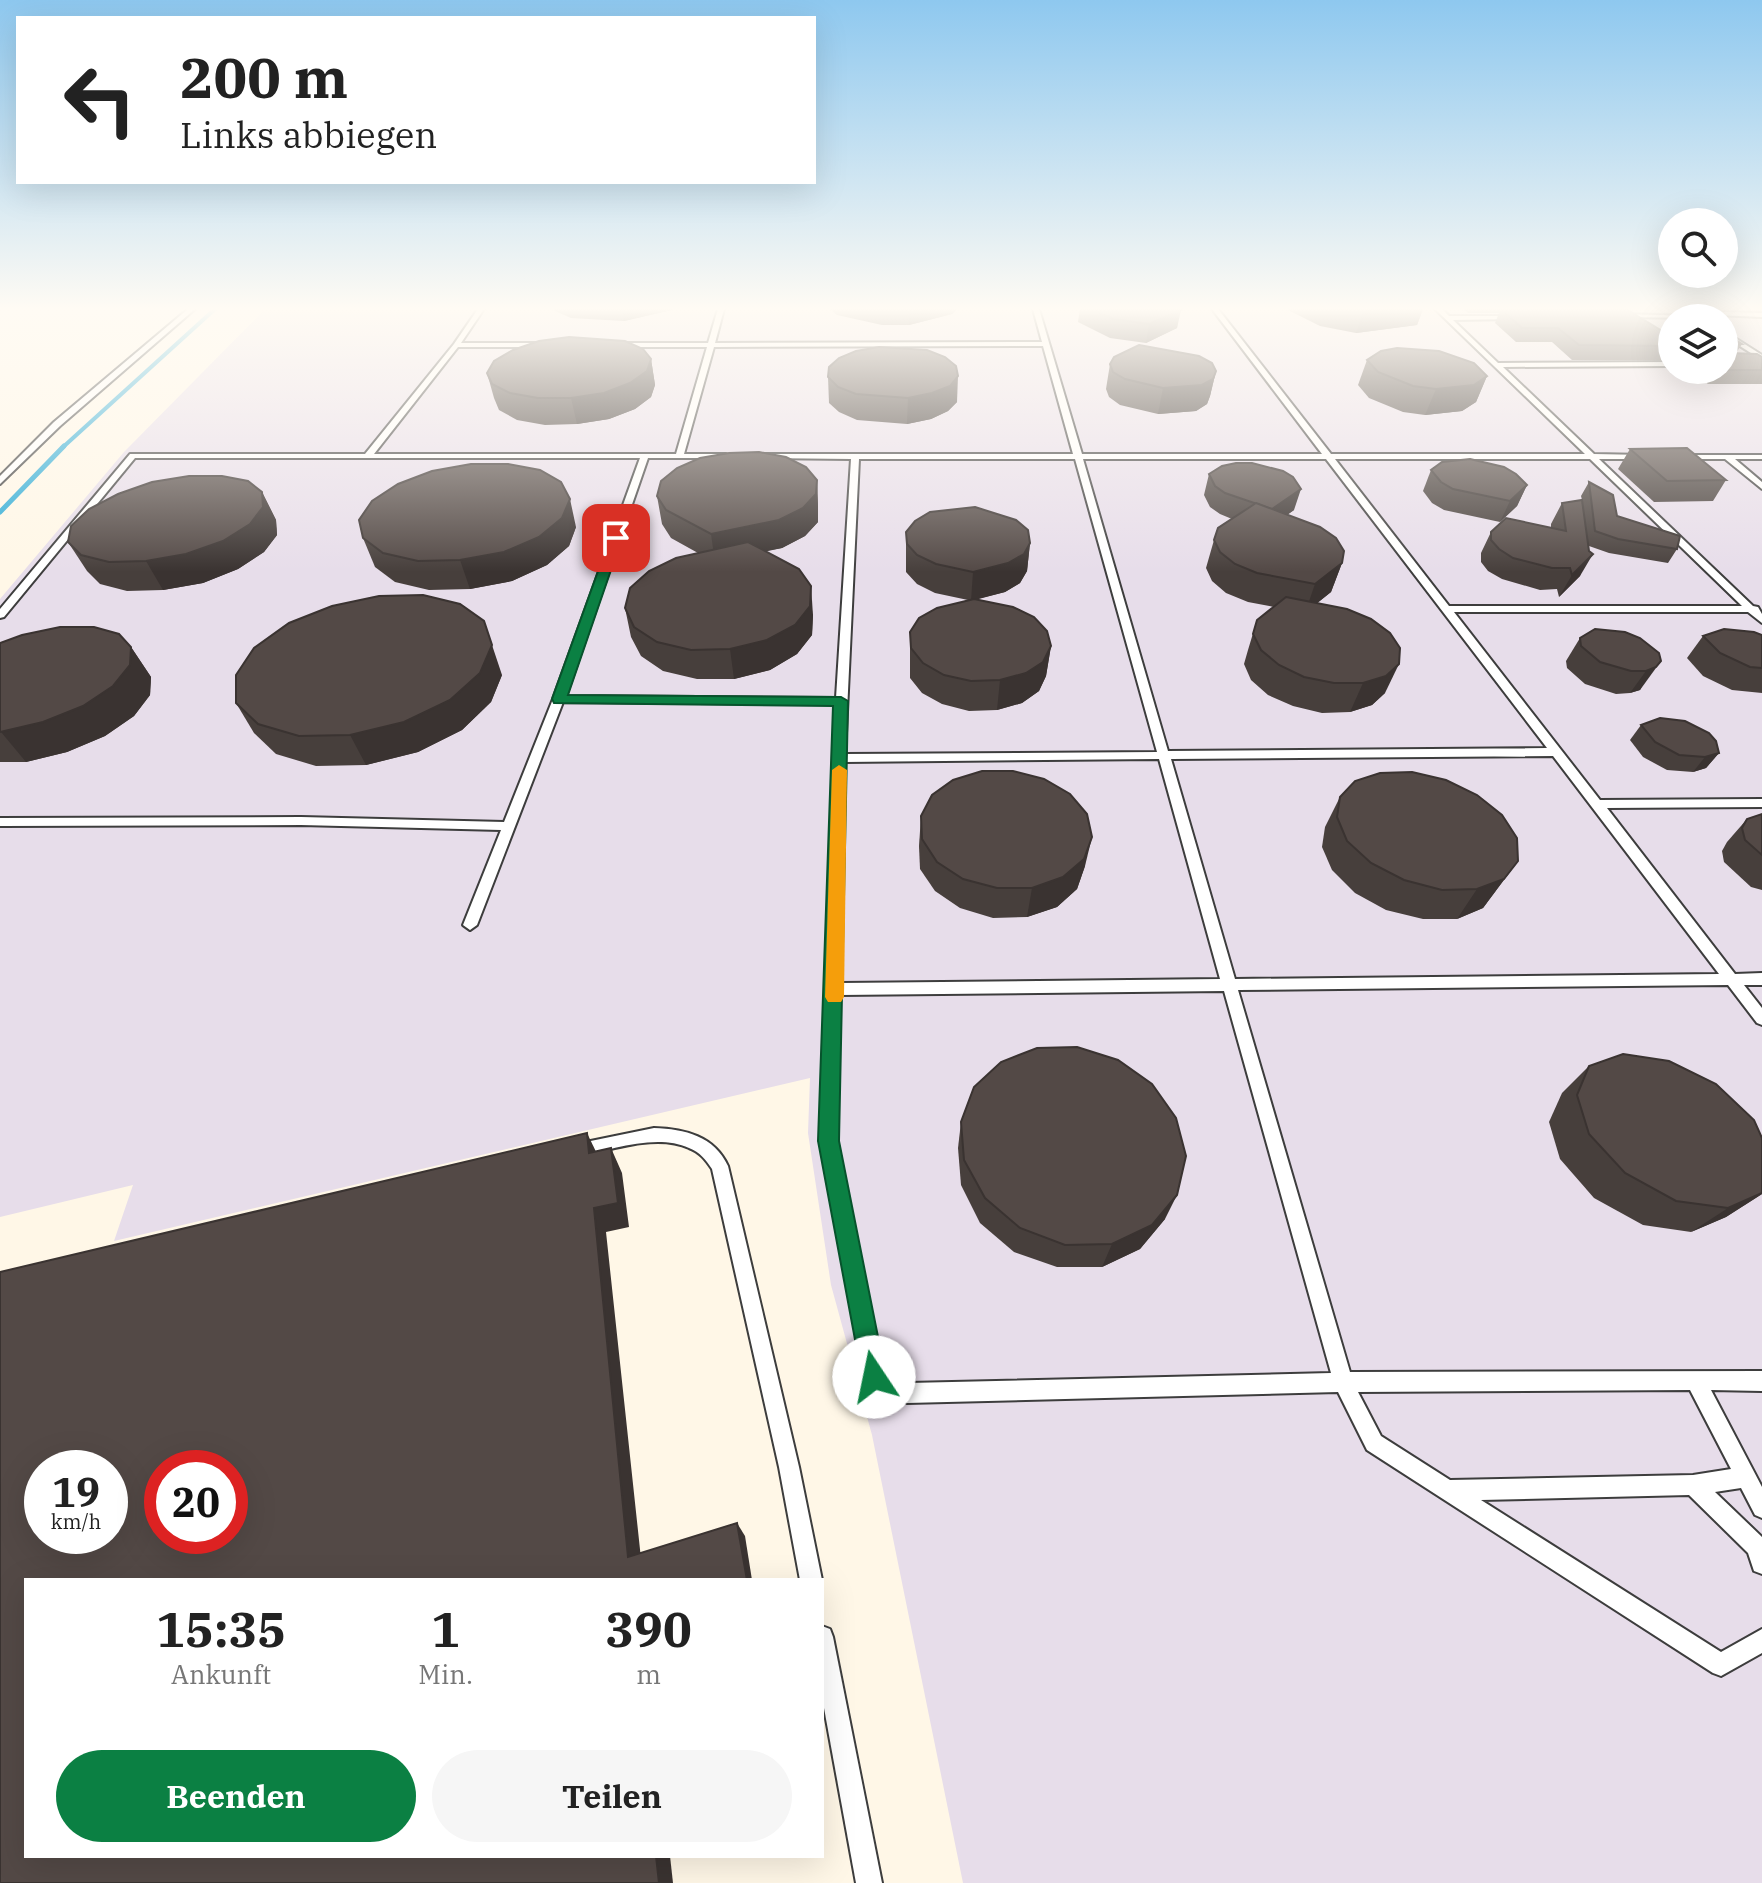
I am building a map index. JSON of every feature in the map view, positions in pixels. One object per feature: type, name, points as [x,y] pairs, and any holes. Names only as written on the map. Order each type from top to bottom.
[{"type":"lane","points":[[0,481],[89,397]]},
{"type":"lane","points":[[367,457],[415,397]]},
{"type":"lane","points":[[679,456],[696,397]]},
{"type":"lane","points":[[1061,397],[1343,1382],[1374,1443],[1721,1665],[1762,1640]]},
{"type":"lane","points":[[1282,397],[1762,1019]]},
{"type":"lane","points":[[1531,397],[1757,609],[1762,620]]},
{"type":"lane","points":[[0,615],[133,456],[737,456]]},
{"type":"lane","points":[[752,456],[1653,457]]},
{"type":"lane","points":[[855,456],[841,701],[829,1141],[874,1377],[907,1393],[1343,1382],[1762,1381]]},
{"type":"lane","points":[[1668,457],[1762,457]]},
{"type":"lane","points":[[1727,457],[1762,486]]},
{"type":"lane","points":[[470,925],[559,699],[644,458]]},
{"type":"lane","points":[[1445,609],[1757,609]]},
{"type":"lane","points":[[559,699],[841,701]]},
{"type":"lane","points":[[840,758],[1556,752]]},
{"type":"lane","points":[[1595,804],[1762,803]]},
{"type":"lane","points":[[0,822],[301,821],[509,826]]},
{"type":"lane","points":[[835,989],[1762,979]]},
{"type":"lane","points":[[565,1154],[632,1139],[664,1136],[696,1141],[714,1155],[720,1166],[789,1467],[811,1578]]},
{"type":"lane","points":[[1695,1380],[1762,1508]]},
{"type":"lane","points":[[1447,1490],[1693,1485],[1746,1477]]},
{"type":"lane","points":[[1693,1485],[1757,1547],[1762,1563]]},
{"type":"lane","points":[[824,1647],[869,1883]]},
{"type":"shaded area","points":[[178,397],[1762,397],[1762,1883],[963,1883],[872,1435],[831,1285],[808,1133],[810,1078],[114,1241],[133,1185],[0,1217],[0,599],[124,452]]},
{"type":"building","points":[[532,397],[578,397],[571,398]]},
{"type":"building","points":[[1687,448],[1726,480],[1667,481],[1630,449]]},
{"type":"building","points":[[759,452],[786,457],[806,467],[817,480],[816,494],[803,508],[779,520],[711,534],[666,510],[657,496],[661,481],[677,468],[700,458]]},
{"type":"building","points":[[1470,459],[1504,467],[1527,485],[1510,501],[1453,489],[1441,482],[1431,470],[1442,462]]},
{"type":"building","points":[[1252,463],[1283,471],[1293,477],[1301,489],[1272,509],[1225,493],[1215,486],[1209,474],[1222,466]]},
{"type":"building","points":[[471,464],[508,464],[540,470],[561,482],[570,499],[562,518],[539,537],[504,552],[460,560],[418,561],[383,553],[363,538],[359,520],[372,501],[398,484],[432,471]]},
{"type":"building","points":[[189,476],[222,476],[248,481],[262,492],[263,507],[250,524],[223,541],[186,554],[146,561],[109,562],[81,555],[68,542],[71,526],[89,509],[152,482]]},
{"type":"building","points":[[1589,482],[1613,495],[1617,516],[1680,536],[1677,549],[1618,539],[1595,531]]},
{"type":"building","points":[[1582,500],[1589,551],[1593,554],[1572,575],[1570,568],[1552,568],[1513,558],[1491,540],[1491,532],[1506,518],[1566,531],[1562,503]]},
{"type":"building","points":[[1256,503],[1320,527],[1336,538],[1344,551],[1342,563],[1315,584],[1257,573],[1235,564],[1220,552],[1214,540],[1218,528]]},
{"type":"building","points":[[975,507],[1016,520],[1028,530],[1030,543],[1024,554],[1008,563],[973,572],[936,564],[917,555],[907,544],[906,532],[915,521],[930,512]]},
{"type":"building","points":[[748,542],[799,569],[811,586],[810,606],[795,625],[767,640],[730,649],[691,650],[657,642],[634,627],[625,608],[630,588],[649,571],[676,558]]},
{"type":"building","points":[[423,595],[460,604],[484,621],[492,645],[480,673],[450,700],[404,722],[350,735],[299,736],[258,724],[236,703],[236,675],[254,648],[289,623],[332,606],[379,596]]},
{"type":"building","points":[[1286,597],[1347,609],[1371,619],[1390,633],[1400,648],[1399,664],[1386,676],[1363,683],[1334,683],[1304,677],[1279,665],[1261,650],[1253,634],[1257,620]]},
{"type":"building","points":[[974,599],[1013,607],[1034,617],[1047,631],[1051,646],[1043,662],[1026,673],[1000,680],[971,681],[944,675],[923,663],[911,648],[910,632],[919,618],[937,608]]},
{"type":"building","points":[[60,627],[94,627],[119,634],[131,647],[130,665],[113,686],[83,706],[43,722],[0,732],[0,643]]},
{"type":"building","points":[[1595,629],[1625,632],[1640,638],[1659,653],[1661,661],[1646,671],[1631,671],[1600,662],[1581,646],[1580,638]]},
{"type":"building","points":[[1724,629],[1762,635],[1762,668],[1750,667],[1720,653],[1703,636]]},
{"type":"building","points":[[1660,718],[1685,721],[1709,733],[1716,741],[1719,753],[1705,757],[1679,755],[1655,742],[1641,725]]},
{"type":"building","points":[[982,771],[1013,771],[1044,779],[1070,794],[1087,814],[1092,837],[1084,859],[1063,877],[1032,888],[997,888],[963,879],[937,862],[922,839],[921,816],[932,795],[953,780]]},
{"type":"building","points":[[1412,772],[1446,780],[1477,795],[1502,815],[1517,838],[1518,861],[1504,879],[1477,889],[1442,890],[1404,880],[1371,863],[1347,841],[1337,817],[1340,797],[1355,781],[1380,773]]},
{"type":"building","points":[[1762,814],[1762,855],[1745,840],[1742,828],[1747,819]]},
{"type":"building","points":[[1077,1047],[1118,1060],[1152,1084],[1176,1118],[1186,1156],[1177,1195],[1152,1225],[1112,1244],[1065,1245],[1020,1228],[985,1198],[964,1160],[961,1122],[974,1087],[1001,1062],[1037,1048]]},
{"type":"building","points":[[1623,1054],[1669,1061],[1716,1084],[1754,1120],[1762,1138],[1762,1193],[1728,1208],[1676,1201],[1625,1173],[1589,1134],[1577,1095],[1589,1066]]},
{"type":"building","points":[[587,1133],[589,1153],[611,1148],[618,1203],[594,1208],[628,1557],[737,1523],[747,1578],[24,1578],[24,1858],[656,1858],[659,1883],[0,1883],[0,1272]]},
{"type":"waterway","points":[[63,448],[118,397]]},
{"type":"waterway","points":[[0,512],[63,448]]},
{"type":"slow traffic","points":[[835,997],[839,770]]},
{"type":"route","points":[[616,538],[559,699],[841,701],[829,1141],[874,1377]]}]
